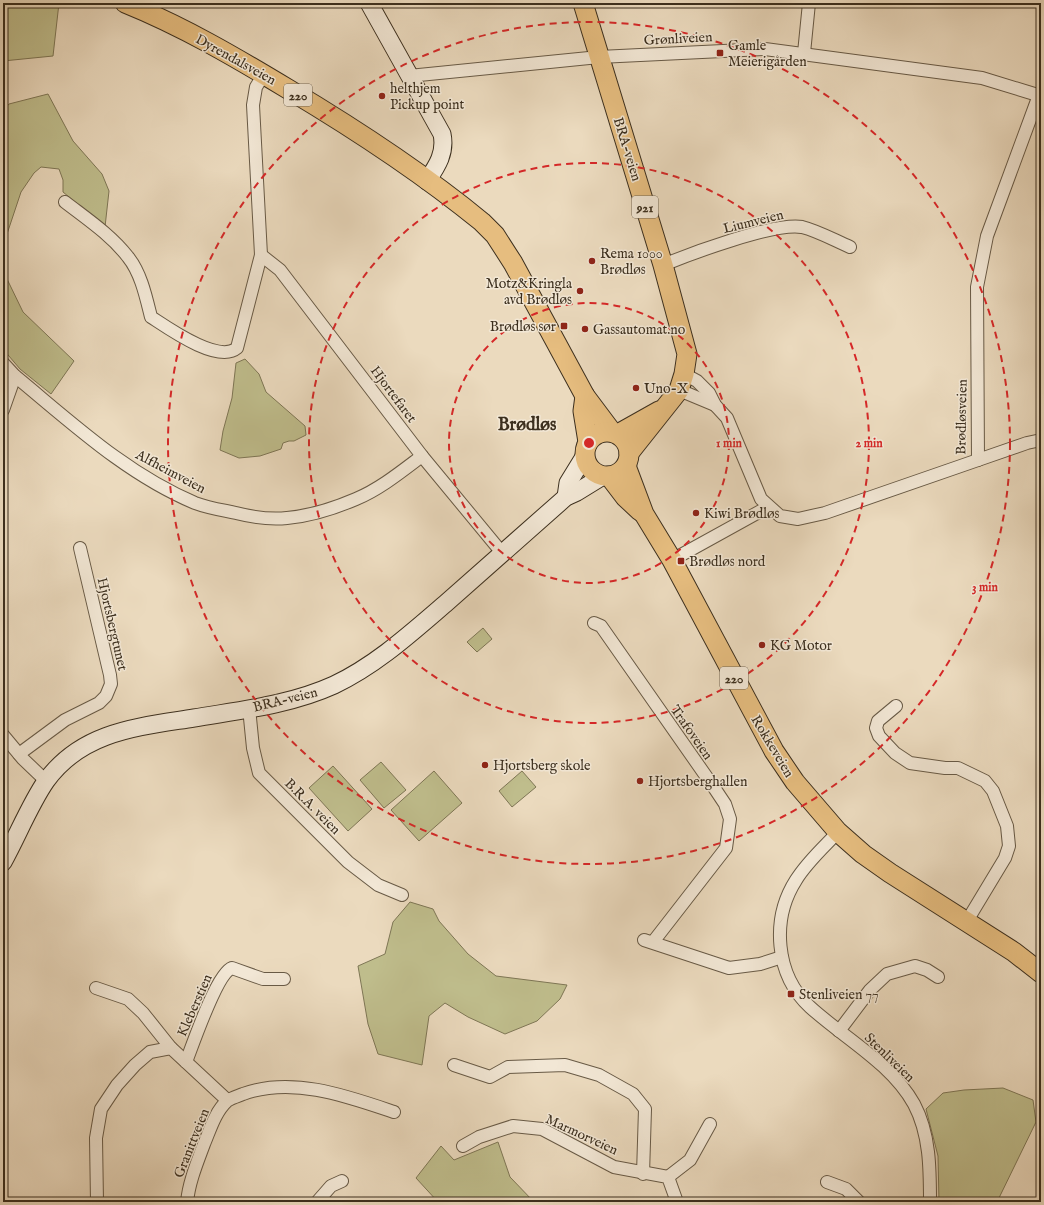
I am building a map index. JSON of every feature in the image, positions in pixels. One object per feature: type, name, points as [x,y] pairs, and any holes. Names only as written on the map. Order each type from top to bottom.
[{"type":"main road","name":"Dyrendalsveien","points":[[125,3],[202,39],[264,74],[364,136],[461,204],[487,226],[504,250],[585,396]]},
{"type":"main road","points":[[369,3],[442,134],[444,145],[437,165],[427,181]]},
{"type":"main road","name":"BRA-veien","points":[[582,3],[663,265],[687,354],[682,382]]},
{"type":"main road","points":[[606,476],[616,475],[682,382]]},
{"type":"main road","name":"220","points":[[585,396],[615,433],[624,439],[628,460]]},
{"type":"main road","name":"220","points":[[585,396],[584,411],[588,466],[595,473],[606,476]]},
{"type":"main road","points":[[566,496],[568,483],[594,435],[603,432],[615,433],[664,408]]},
{"type":"main road","name":"Rokkeveien","points":[[628,460],[644,514],[672,560],[774,751],[795,782],[838,832],[890,873],[1014,952],[1041,973]]},
{"type":"main road","name":"BRA-veien","points":[[3,862],[46,781],[77,752],[91,742],[146,724],[296,699],[335,684],[375,661],[402,640],[503,554],[566,496],[577,492],[606,476]]},
{"type":"main road","name":"Rokkeveien","points":[[606,476],[625,497],[644,514]]},
{"type":"street","points":[[804,53],[809,3]]},
{"type":"street","name":"Grønliveien","points":[[409,76],[599,57],[754,49],[804,53],[982,78],[1040,96]]},
{"type":"street","points":[[65,202],[109,236],[129,258],[144,290],[151,317],[208,350],[227,353],[237,348],[261,255],[253,105],[256,88],[264,74]]},
{"type":"street","name":"Brødløsveien","points":[[682,382],[715,405],[727,418],[760,499],[780,516],[798,519],[825,513],[879,496],[978,460],[977,287],[987,236],[1040,96]]},
{"type":"street","name":"Liumveien","points":[[663,265],[751,235],[789,226],[802,227],[850,247]]},
{"type":"street","name":"Hjortefaret","points":[[261,255],[280,270],[422,456],[503,554]]},
{"type":"street","name":"Alfheimveien","points":[[3,363],[15,376],[106,452],[152,480],[194,502],[247,516],[287,518],[323,511],[357,499],[391,479],[422,456]]},
{"type":"street","points":[[3,410],[15,376]]},
{"type":"street","name":"Brødløsveien","points":[[682,382],[697,381],[709,393],[715,405]]},
{"type":"street","points":[[978,460],[1027,443],[1041,440]]},
{"type":"street","points":[[672,560],[768,507]]},
{"type":"street","name":"Hjortsbergtunet","points":[[19,754],[65,720],[99,702],[110,690],[110,675],[80,548]]},
{"type":"street","name":"Trafoveien","points":[[594,623],[601,626],[724,804],[730,818],[726,848],[649,941],[729,968],[760,964],[782,956]]},
{"type":"street","points":[[896,706],[878,721],[876,728],[879,736],[895,753],[910,763],[946,768],[958,768],[985,781],[993,791],[1007,826],[1009,846],[1005,858],[967,921]]},
{"type":"street","name":"B.R.A. veien","points":[[249,708],[253,748],[259,773],[348,862],[378,885],[402,895]]},
{"type":"street","points":[[3,735],[19,754],[46,781]]},
{"type":"street","name":"Stenliveien","points":[[838,832],[818,852],[796,879],[786,900],[780,923],[779,939],[782,956],[788,974],[804,1001],[885,1070],[902,1087],[914,1104],[924,1128],[928,1151],[930,1202]]},
{"type":"street","points":[[839,1031],[870,990],[888,974],[915,966],[927,970],[938,977]]},
{"type":"street","name":"Kleberstien","points":[[186,1062],[218,983],[227,970],[232,968],[263,979],[284,979]]},
{"type":"street","name":"Kleberstien","points":[[96,988],[128,999],[144,1014],[171,1048],[227,1100]]},
{"type":"street","name":"Kleberstien","points":[[97,1202],[96,1138],[101,1109],[116,1085],[135,1065],[150,1052],[171,1048]]},
{"type":"street","points":[[454,1065],[490,1077],[508,1066],[565,1064],[579,1068],[617,1084],[633,1094],[645,1109],[643,1174]]},
{"type":"street","name":"Granittveien","points":[[187,1202],[192,1175],[199,1156],[219,1110],[227,1100],[254,1090],[285,1087],[336,1093],[394,1112]]},
{"type":"street","points":[[677,1202],[668,1177],[690,1160],[710,1124]]},
{"type":"street","name":"Marmorveien","points":[[462,1146],[479,1137],[513,1126],[542,1129],[614,1167],[643,1174],[668,1177]]},
{"type":"street","points":[[317,1202],[330,1186],[342,1181]]},
{"type":"street","points":[[828,1182],[846,1189],[859,1202]]},
{"type":"shaded area","points":[[3,3],[59,3],[53,56],[3,61]]},
{"type":"shaded area","points":[[48,94],[73,141],[102,174],[109,191],[105,227],[63,192],[63,180],[59,169],[41,167],[34,173],[21,192],[6,237],[7,279],[23,312],[74,361],[51,394],[20,369],[3,349],[3,111],[9,104]]},
{"type":"shaded area","points":[[245,359],[259,374],[266,392],[305,426],[306,435],[294,441],[283,443],[281,449],[260,456],[239,458],[220,450],[223,431],[232,398],[236,363]]},
{"type":"shaded area","points":[[483,628],[492,639],[477,652],[467,642]]},
{"type":"shaded area","points":[[381,762],[406,790],[384,808],[360,780]]},
{"type":"shaded area","points":[[333,766],[372,809],[348,831],[309,788]]},
{"type":"shaded area","points":[[434,771],[462,803],[419,841],[391,810]]},
{"type":"shaded area","points":[[522,771],[536,787],[512,807],[499,791]]},
{"type":"shaded area","points":[[410,902],[433,909],[439,921],[468,954],[496,976],[567,985],[560,999],[537,1021],[505,1034],[468,1017],[445,1003],[429,1016],[422,1065],[378,1054],[368,1024],[358,966],[385,954],[393,922]]},
{"type":"shaded area","points":[[1003,1088],[1033,1100],[1036,1122],[997,1202],[939,1202],[938,1156],[926,1109],[943,1093],[964,1090]]},
{"type":"shaded area","points":[[498,1142],[510,1177],[534,1202],[438,1202],[416,1178],[441,1146],[454,1160]]},
{"type":"place","name":"Gamle Meierigården","points":[[720,53]]},
{"type":"place","name":"helthjem Pickup point","points":[[382,96]]},
{"type":"place","name":"Rema 1000 Brødløs","points":[[592,261]]},
{"type":"place","name":"Motz&Kringla avd Brødløs","points":[[580,291]]},
{"type":"place","name":"Brødløs sør","points":[[564,326]]},
{"type":"place","name":"Gassautomat.no","points":[[585,329]]},
{"type":"place","name":"Uno-X","points":[[636,388]]},
{"type":"place","name":"Kiwi Brødløs","points":[[696,513]]},
{"type":"place","name":"Brødløs nord","points":[[681,561]]},
{"type":"place","name":"KG Motor","points":[[762,645]]},
{"type":"place","name":"Hjortsberg skole","points":[[485,765]]},
{"type":"place","name":"Hjortsberghallen","points":[[640,781]]},
{"type":"place","name":"Stenliveien 77","points":[[791,994]]},
{"type":"district","name":"Brødløs","points":[[527,424]]}]
